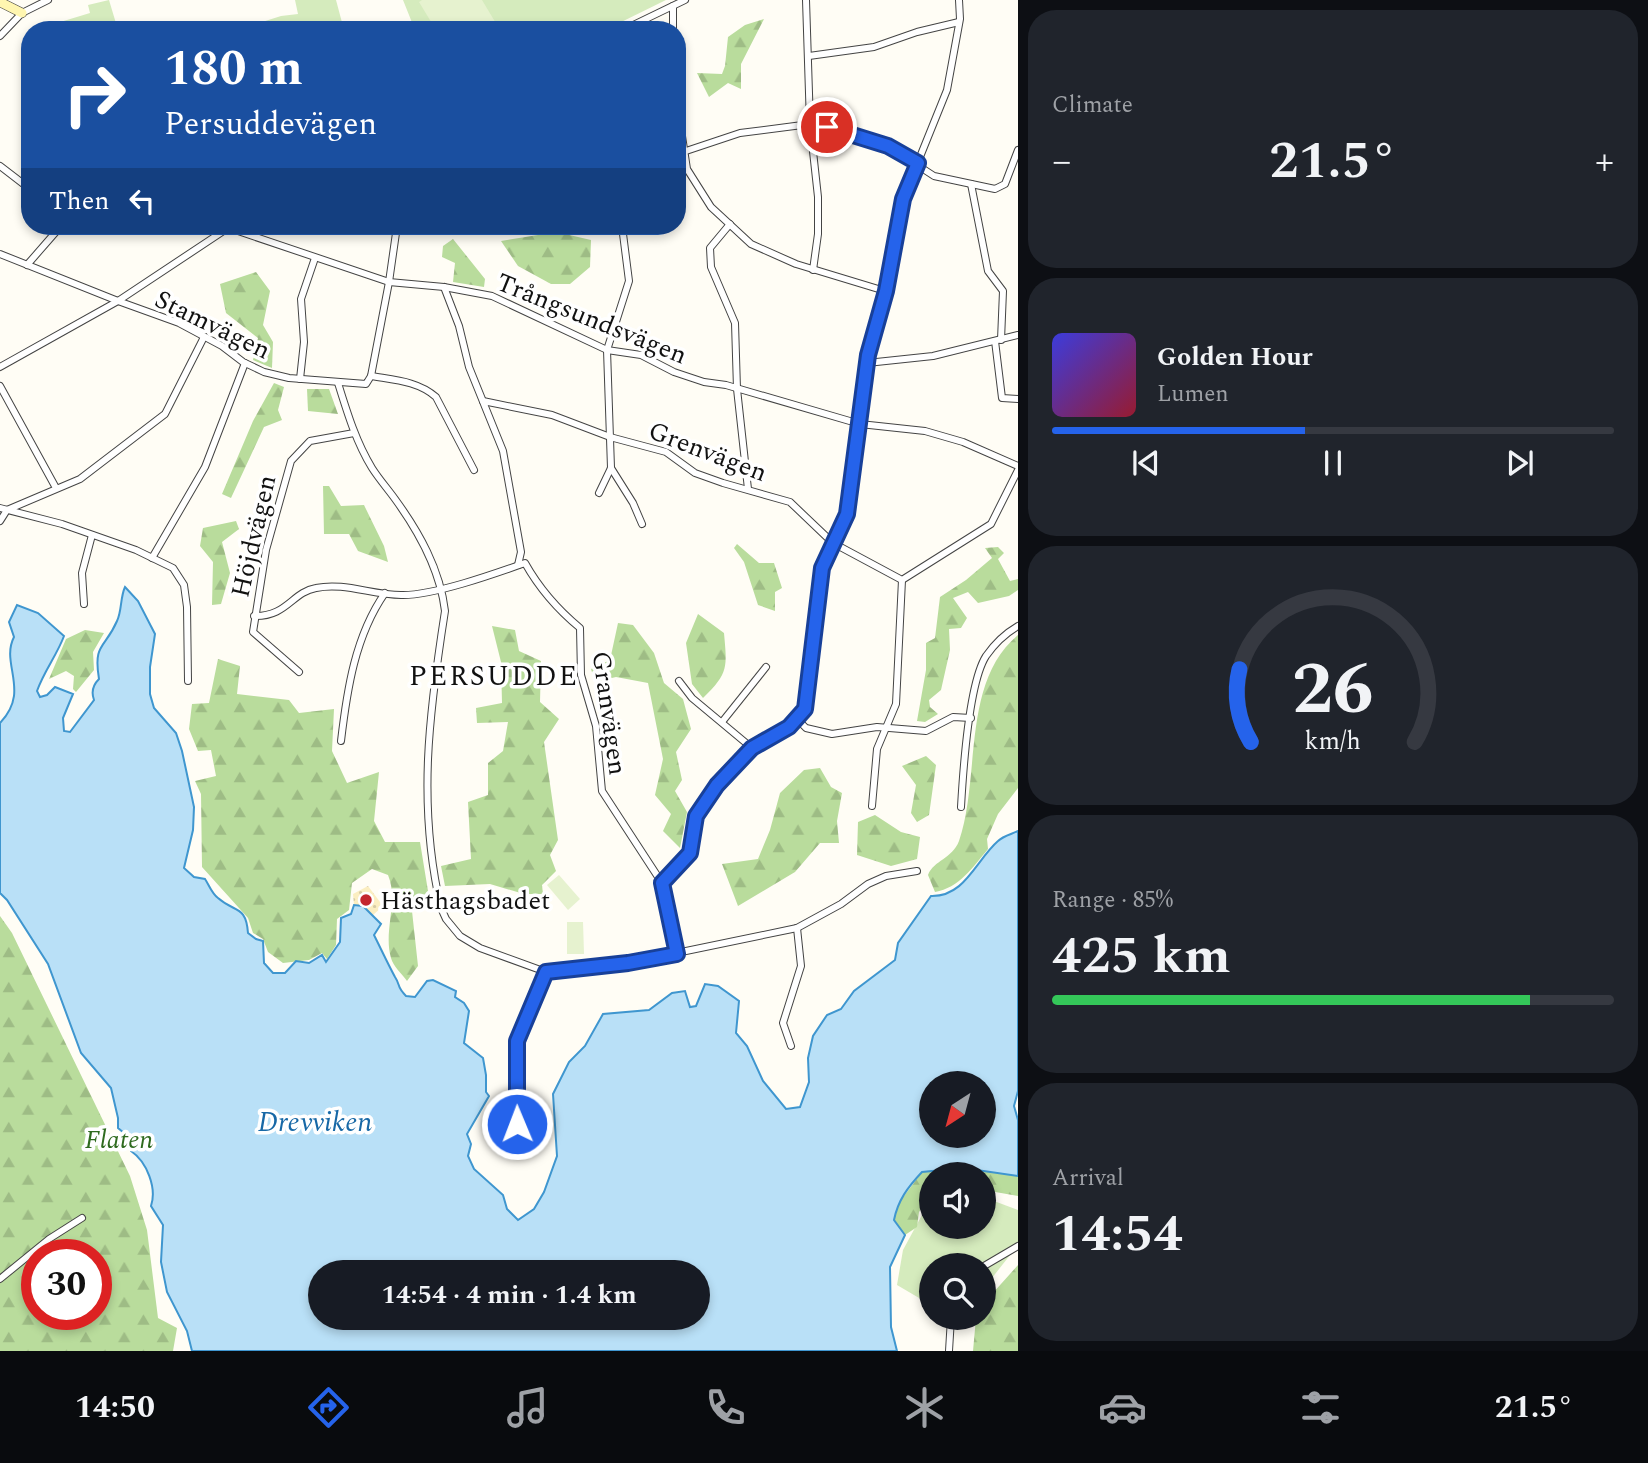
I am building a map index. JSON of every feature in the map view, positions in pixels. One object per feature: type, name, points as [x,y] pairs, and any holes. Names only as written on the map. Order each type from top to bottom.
[{"type":"main road","points":[[3,2],[19,6]]},
{"type":"street","points":[[0,36],[19,6],[48,0]]},
{"type":"street","points":[[642,21],[685,0]]},
{"type":"street","points":[[806,0],[810,124],[818,197],[818,234],[813,270]]},
{"type":"street","points":[[662,883],[690,853],[696,816],[717,785],[752,748],[789,727],[805,709],[822,568],[847,514],[867,363],[886,291],[903,199],[947,90],[960,22],[960,0]]},
{"type":"street","points":[[673,6],[673,21]]},
{"type":"street","points":[[809,56],[874,47],[917,32],[960,22]]},
{"type":"street","points":[[686,151],[740,133],[810,124],[888,146],[918,163],[934,176],[995,189],[1005,184],[1018,150]]},
{"type":"street","points":[[0,166],[21,182]]},
{"type":"street","points":[[686,166],[711,207],[751,244],[813,270],[886,291]]},
{"type":"street","points":[[971,184],[988,271],[1003,291],[998,340],[1003,398],[1018,399]]},
{"type":"street","points":[[730,224],[710,248],[711,267],[734,323],[737,389],[748,489]]},
{"type":"street","points":[[27,265],[53,235]]},
{"type":"street","points":[[0,367],[118,302],[218,235]]},
{"type":"street","name":"Trångsundsvägen","points":[[249,235],[389,282],[444,287],[492,296],[607,351],[641,355],[704,382],[860,424],[925,431],[963,442],[1018,468]]},
{"type":"street","points":[[396,235],[371,376],[414,384],[427,389],[436,397],[474,470]]},
{"type":"street","points":[[599,492],[611,468],[607,351],[629,282],[623,235]]},
{"type":"street","name":"Stamvägen","points":[[0,254],[118,302],[179,323],[264,372],[338,383],[366,384],[371,376]]},
{"type":"street","points":[[300,379],[304,342],[301,299],[315,258]]},
{"type":"street","points":[[254,616],[266,616],[282,610],[312,589],[332,586],[402,596],[442,588],[521,564],[503,451],[469,367],[459,326],[444,287]]},
{"type":"street","points":[[867,363],[933,356],[1018,335]]},
{"type":"street","points":[[0,521],[4,509],[80,479],[165,414],[204,337]]},
{"type":"street","points":[[152,558],[205,467],[245,363]]},
{"type":"street","points":[[338,383],[354,433],[372,469],[397,502],[433,563],[442,588],[445,611],[427,746],[427,828],[440,908],[460,936],[480,948],[546,972],[628,963],[797,928],[841,904],[868,884],[886,876],[917,871]]},
{"type":"street","points":[[0,386],[56,488]]},
{"type":"street","name":"Grenvägen","points":[[483,401],[552,415],[610,437],[666,452],[695,473],[723,484],[790,502],[833,543],[902,580]]},
{"type":"street","name":"Höjdvägen","points":[[299,672],[253,632],[266,550],[292,461],[310,441],[354,433]]},
{"type":"street","points":[[611,468],[633,503],[642,524]]},
{"type":"street","points":[[872,806],[877,749],[896,704],[902,580],[991,524],[1018,468]]},
{"type":"street","points":[[4,509],[92,535],[173,568],[184,584],[188,681]]},
{"type":"street","points":[[84,604],[82,573],[92,535]]},
{"type":"street","name":"Granvägen","points":[[521,564],[562,613],[580,628],[581,675],[596,726],[602,792],[662,883],[677,954]]},
{"type":"street","points":[[341,741],[345,706],[359,644],[376,606],[385,593]]},
{"type":"street","points":[[961,807],[965,754],[977,680],[985,657],[1005,633],[1018,626]]},
{"type":"street","points":[[722,722],[766,667]]},
{"type":"street","points":[[679,681],[692,698],[752,748]]},
{"type":"street","points":[[797,719],[806,728],[832,734],[884,728],[926,731],[953,717],[971,718]]},
{"type":"street","points":[[791,1046],[783,1023],[801,966],[797,928]]},
{"type":"street","points":[[517,1124],[517,1041],[546,972]]},
{"type":"street","points":[[0,1279],[49,1239],[82,1218]]},
{"type":"street","points":[[996,1259],[1018,1246]]},
{"type":"street","points":[[949,1351],[950,1330]]},
{"type":"green space","points":[[109,0],[115,21],[64,21],[90,13],[88,5]]},
{"type":"green space","points":[[295,0],[336,0],[342,21],[265,21],[298,14]]},
{"type":"green space","points":[[403,0],[666,0],[623,21],[411,21]]},
{"type":"green space","points":[[482,0],[495,21],[431,21],[419,2]]},
{"type":"green space","points":[[764,19],[741,64],[741,89],[728,83],[709,97],[697,73],[722,74],[728,37],[745,25]]},
{"type":"green space","points":[[538,235],[569,235],[591,240],[590,267],[570,284],[551,284],[518,266],[501,241]]},
{"type":"green space","points":[[453,239],[485,279],[484,287],[453,282],[455,263],[442,257],[443,246]]},
{"type":"green space","points":[[256,272],[270,291],[263,325],[273,342],[272,368],[253,360],[258,338],[226,313],[220,284]]},
{"type":"green space","points":[[274,383],[284,387],[278,410],[282,420],[264,427],[231,498],[222,494],[253,421]]},
{"type":"green space","points":[[307,389],[329,389],[338,414],[308,411]]},
{"type":"green space","points":[[323,486],[329,486],[341,506],[364,505],[384,546],[388,562],[358,551],[349,534],[324,534]]},
{"type":"green space","points":[[236,521],[239,529],[222,542],[230,573],[221,604],[212,605],[213,562],[200,546],[203,528]]},
{"type":"green space","points":[[737,544],[759,563],[774,563],[782,588],[775,592],[775,611],[758,605],[744,562],[734,548]]},
{"type":"green space","points":[[998,547],[1004,553],[998,559],[1010,581],[1018,579],[1018,590],[1009,596],[978,603],[968,592],[953,598],[967,618],[961,628],[949,629],[950,650],[941,690],[929,700],[930,707],[938,714],[925,722],[917,721],[926,670],[926,643],[935,638],[940,597],[992,558],[985,548]]},
{"type":"green space","points":[[698,614],[724,633],[726,654],[722,675],[703,698],[692,684],[686,643]]},
{"type":"green space","points":[[618,623],[633,625],[654,653],[664,683],[683,699],[691,729],[676,752],[682,780],[675,791],[687,812],[680,848],[663,831],[671,814],[655,795],[663,759],[648,683],[616,677],[595,682],[591,669],[610,660]]},
{"type":"green space","points":[[492,626],[515,630],[519,651],[541,661],[540,702],[559,719],[544,742],[558,840],[550,855],[556,871],[542,885],[543,894],[524,894],[490,884],[445,886],[441,866],[471,859],[468,802],[488,795],[488,763],[503,751],[508,722],[477,723],[476,708],[502,703],[501,662]]},
{"type":"green space","points":[[85,630],[104,633],[93,652],[94,670],[76,692],[73,689],[74,676],[66,671],[49,679],[66,639]]},
{"type":"green space","points":[[1018,635],[1018,788],[998,814],[987,839],[988,849],[958,881],[935,892],[928,875],[934,866],[956,847],[966,816],[975,732],[988,678],[1000,655]]},
{"type":"green space","points":[[218,659],[240,666],[237,694],[289,700],[299,713],[334,709],[332,751],[347,783],[379,772],[374,821],[385,842],[420,842],[428,891],[412,911],[418,966],[407,981],[394,964],[389,948],[392,895],[388,875],[372,869],[352,883],[349,910],[337,919],[336,945],[327,959],[322,953],[309,960],[283,963],[268,952],[263,939],[253,933],[248,918],[202,867],[201,794],[195,781],[216,776],[211,750],[198,751],[189,729],[192,704],[209,703]]},
{"type":"green space","points":[[926,756],[936,765],[929,815],[917,822],[911,813],[916,785],[902,766]]},
{"type":"green space","points":[[820,768],[831,787],[842,793],[837,821],[839,843],[820,843],[795,872],[738,906],[722,864],[758,859],[770,830],[780,793],[804,770]]},
{"type":"green space","points":[[875,815],[901,832],[920,837],[917,859],[891,866],[857,855],[858,822]]},
{"type":"green space","points":[[559,875],[580,899],[568,910],[547,885]]},
{"type":"green space","points":[[0,916],[12,933],[130,1176],[147,1230],[158,1318],[177,1328],[173,1351],[0,1351]]},
{"type":"green space","points":[[567,922],[583,922],[584,954],[567,954]]},
{"type":"green space","points":[[996,1173],[1018,1176],[1018,1196],[996,1192]]},
{"type":"green space","points":[[919,1176],[917,1227],[905,1235],[894,1220],[898,1204]]},
{"type":"green space","points":[[996,1202],[1018,1210],[1018,1245],[996,1273],[996,1253],[919,1253],[919,1298],[897,1285],[903,1250],[919,1220],[919,1239],[996,1239]]},
{"type":"green space","points":[[1018,1265],[1018,1351],[973,1351],[975,1330],[996,1330],[996,1290]]},
{"type":"sand","name":"Hästhagsbadet","points":[[368,886],[383,906],[373,915],[363,906],[354,905],[353,894]]},
{"type":"water","name":"Drevviken","points":[[125,587],[138,601],[155,634],[150,667],[150,694],[154,708],[176,733],[194,807],[193,830],[184,868],[194,877],[205,879],[216,896],[242,914],[248,933],[263,941],[264,963],[273,973],[285,973],[296,961],[309,963],[322,955],[326,962],[340,942],[341,918],[351,914],[354,905],[363,906],[381,924],[374,935],[406,996],[415,997],[427,981],[433,980],[456,991],[455,997],[464,1003],[469,1011],[464,1043],[483,1058],[486,1092],[489,1096],[467,1134],[471,1144],[468,1156],[474,1169],[503,1195],[507,1209],[518,1220],[534,1209],[544,1192],[557,1156],[553,1094],[569,1062],[585,1046],[603,1014],[649,1010],[672,993],[685,991],[690,1007],[696,1006],[705,984],[718,986],[739,1001],[736,1033],[747,1046],[763,1081],[786,1109],[800,1107],[809,1082],[808,1058],[813,1036],[827,1015],[841,1009],[854,991],[895,960],[898,943],[931,896],[943,895],[953,890],[969,876],[998,841],[1018,831],[1018,1091],[1014,1106],[1018,1120],[1018,1176],[996,1173],[996,1162],[919,1162],[919,1176],[901,1200],[894,1220],[905,1235],[890,1267],[891,1327],[897,1351],[192,1351],[187,1331],[167,1292],[161,1262],[163,1225],[151,1206],[153,1191],[146,1168],[131,1151],[130,1138],[118,1128],[111,1088],[81,1053],[48,964],[0,893],[0,723],[9,711],[14,689],[10,657],[14,637],[9,622],[17,605],[38,613],[64,636],[37,691],[40,697],[47,695],[55,687],[73,694],[63,718],[64,731],[70,732],[94,700],[93,689],[99,679],[99,652],[119,617]]},
{"type":"place","name":"Hästhagsbadet","points":[[366,900]]},
{"type":"district","name":"PERSUDDE","points":[[494,675]]},
{"type":"route","points":[[517,1124],[517,1041],[546,972],[628,963],[677,954],[662,883],[690,853],[696,816],[717,785],[752,748],[789,727],[805,709],[822,568],[847,514],[868,355],[886,291],[903,199],[918,163],[888,146],[827,127]]},
{"type":"park label","name":"Flaten","points":[[119,1139]]}]
